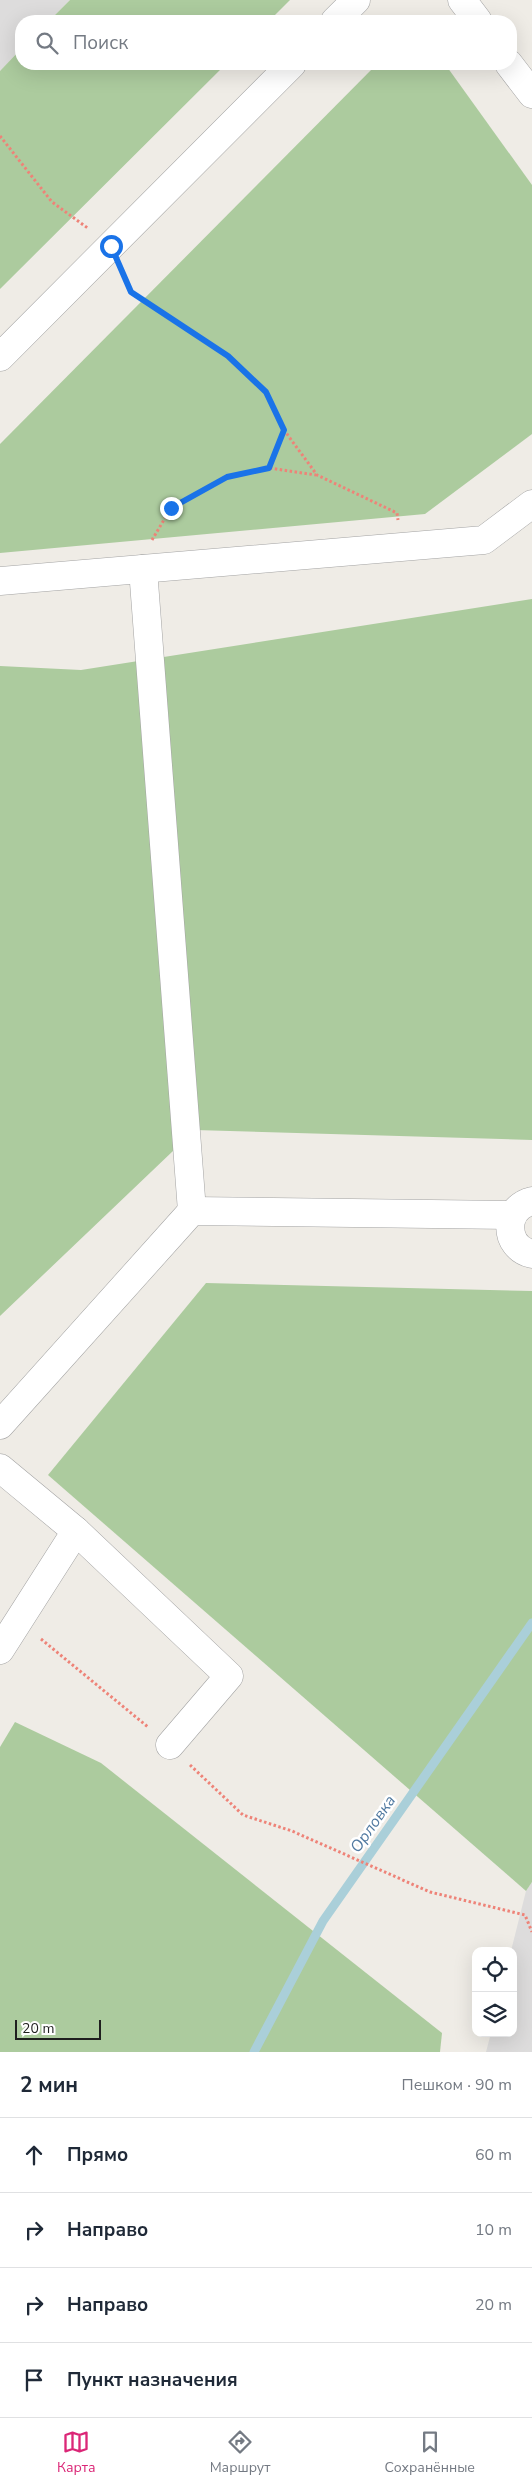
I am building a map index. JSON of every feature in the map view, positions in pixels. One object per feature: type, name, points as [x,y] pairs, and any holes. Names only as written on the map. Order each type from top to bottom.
[{"type":"street","points":[[341,15],[356,0]]},
{"type":"street","points":[[462,0],[473,15]]},
{"type":"street","points":[[0,357],[286,70]]},
{"type":"street","points":[[514,70],[532,94]]},
{"type":"street","points":[[0,581],[484,540],[532,504]]},
{"type":"street","points":[[0,1425],[192,1211],[143,569]]},
{"type":"street","points":[[192,1211],[522,1208],[509,1232],[512,1240],[518,1247],[532,1254]]},
{"type":"street","points":[[0,1468],[76,1531],[229,1676],[170,1745]]},
{"type":"street","points":[[0,1650],[76,1531]]},
{"type":"path","points":[[0,136],[52,202],[111,246],[131,292],[228,356],[266,392],[284,430],[316,475]]},
{"type":"path","points":[[269,468],[284,430]]},
{"type":"path","points":[[143,569],[146,551],[171,508],[227,477],[269,468],[316,475],[397,513],[399,526]]},
{"type":"path","points":[[18,1621],[170,1745],[243,1815],[292,1831],[430,1892],[525,1915],[532,1932]]},
{"type":"shaded area","points":[[0,0],[70,0],[55,15],[15,15],[15,55],[0,71]]},
{"type":"shaded area","points":[[532,1882],[532,2052],[486,2052],[490,2037],[517,2037],[517,1947],[512,1947],[526,1891]]},
{"type":"green space","points":[[70,0],[290,0],[275,15],[55,15]]},
{"type":"green space","points":[[15,55],[15,70],[220,70],[0,289],[0,71]]},
{"type":"green space","points":[[371,70],[449,70],[532,185],[532,434],[425,514],[0,553],[0,444]]},
{"type":"green space","points":[[532,599],[532,1140],[195,1130],[0,1316],[0,666],[81,670]]},
{"type":"green space","points":[[206,1283],[532,1291],[532,1882],[526,1891],[48,1475]]},
{"type":"green space","points":[[15,1722],[101,1763],[442,2033],[440,2052],[0,2052],[0,1747]]},
{"type":"waterway","name":"Орловка","points":[[254,2052],[323,1921],[532,1623]]},
{"type":"route","points":[[111,246],[131,292],[228,356],[266,392],[284,430],[269,468],[227,477],[171,508]]}]
